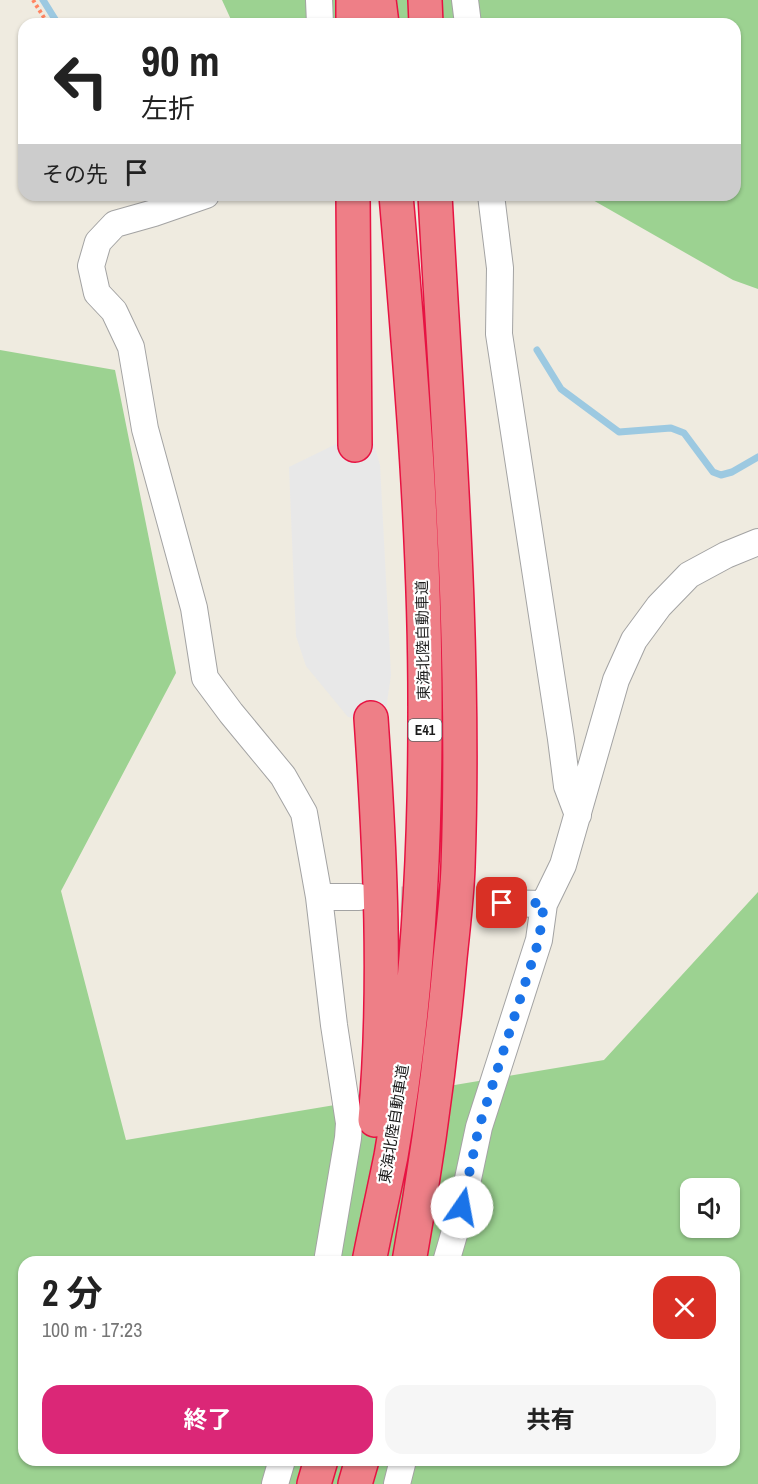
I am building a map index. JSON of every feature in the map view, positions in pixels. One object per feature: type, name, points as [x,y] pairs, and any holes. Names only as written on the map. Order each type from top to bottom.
[{"type":"highway","points":[[352,18],[353,0]]},
{"type":"highway","points":[[380,0],[382,18]]},
{"type":"highway","points":[[425,0],[426,18]]},
{"type":"highway","points":[[353,201],[355,446]]},
{"type":"highway","name":"東海北陸自動車道","points":[[370,1256],[391,1155],[409,1023],[420,888],[425,721],[421,553],[409,349],[397,201]]},
{"type":"highway","name":"E41","points":[[410,1256],[426,1163],[444,1028],[458,870],[461,716],[456,545],[435,201]]},
{"type":"highway","points":[[358,1256],[369,1182],[378,1080],[381,992],[371,718]]},
{"type":"highway","points":[[314,1484],[319,1466]]},
{"type":"highway","points":[[355,1484],[360,1466]]},
{"type":"street","points":[[319,0],[320,18]]},
{"type":"street","points":[[465,0],[467,18]]},
{"type":"street","points":[[189,201],[115,224],[98,242],[91,266],[97,293],[114,311],[131,347],[145,429],[194,608],[206,678],[231,713],[284,776],[304,813],[319,897],[334,1025],[349,1123],[328,1256]]},
{"type":"street","points":[[492,201],[500,268],[499,334],[567,786],[578,815]]},
{"type":"street","points":[[448,1256],[462,1207],[479,1127],[539,940],[544,903],[563,865],[616,680],[634,640],[659,606],[690,575],[726,555],[758,542]]},
{"type":"street","points":[[319,897],[359,897]]},
{"type":"street","points":[[502,903],[544,903]]},
{"type":"street","points":[[275,1484],[280,1466]]},
{"type":"street","points":[[397,1484],[402,1466]]},
{"type":"path","points":[[33,0],[44,18]]},
{"type":"green space","points":[[222,0],[758,0],[758,289],[733,280],[595,201],[741,201],[741,18],[230,18]]},
{"type":"green space","points":[[0,350],[115,370],[176,673],[61,891],[126,1140],[604,1060],[758,892],[758,1484],[0,1484]]},
{"type":"shaded area","points":[[369,428],[380,465],[391,675],[384,722],[348,717],[306,666],[296,636],[289,467]]},
{"type":"waterway","points":[[43,0],[54,18]]},
{"type":"waterway","points":[[537,350],[561,389],[619,432],[671,428],[684,433],[713,472],[721,475],[732,472],[758,457]]},
{"type":"tunnel","points":[[362,898],[502,903]]},
{"type":"route","points":[[462,1207],[479,1127],[539,940],[544,903],[502,903]]}]
